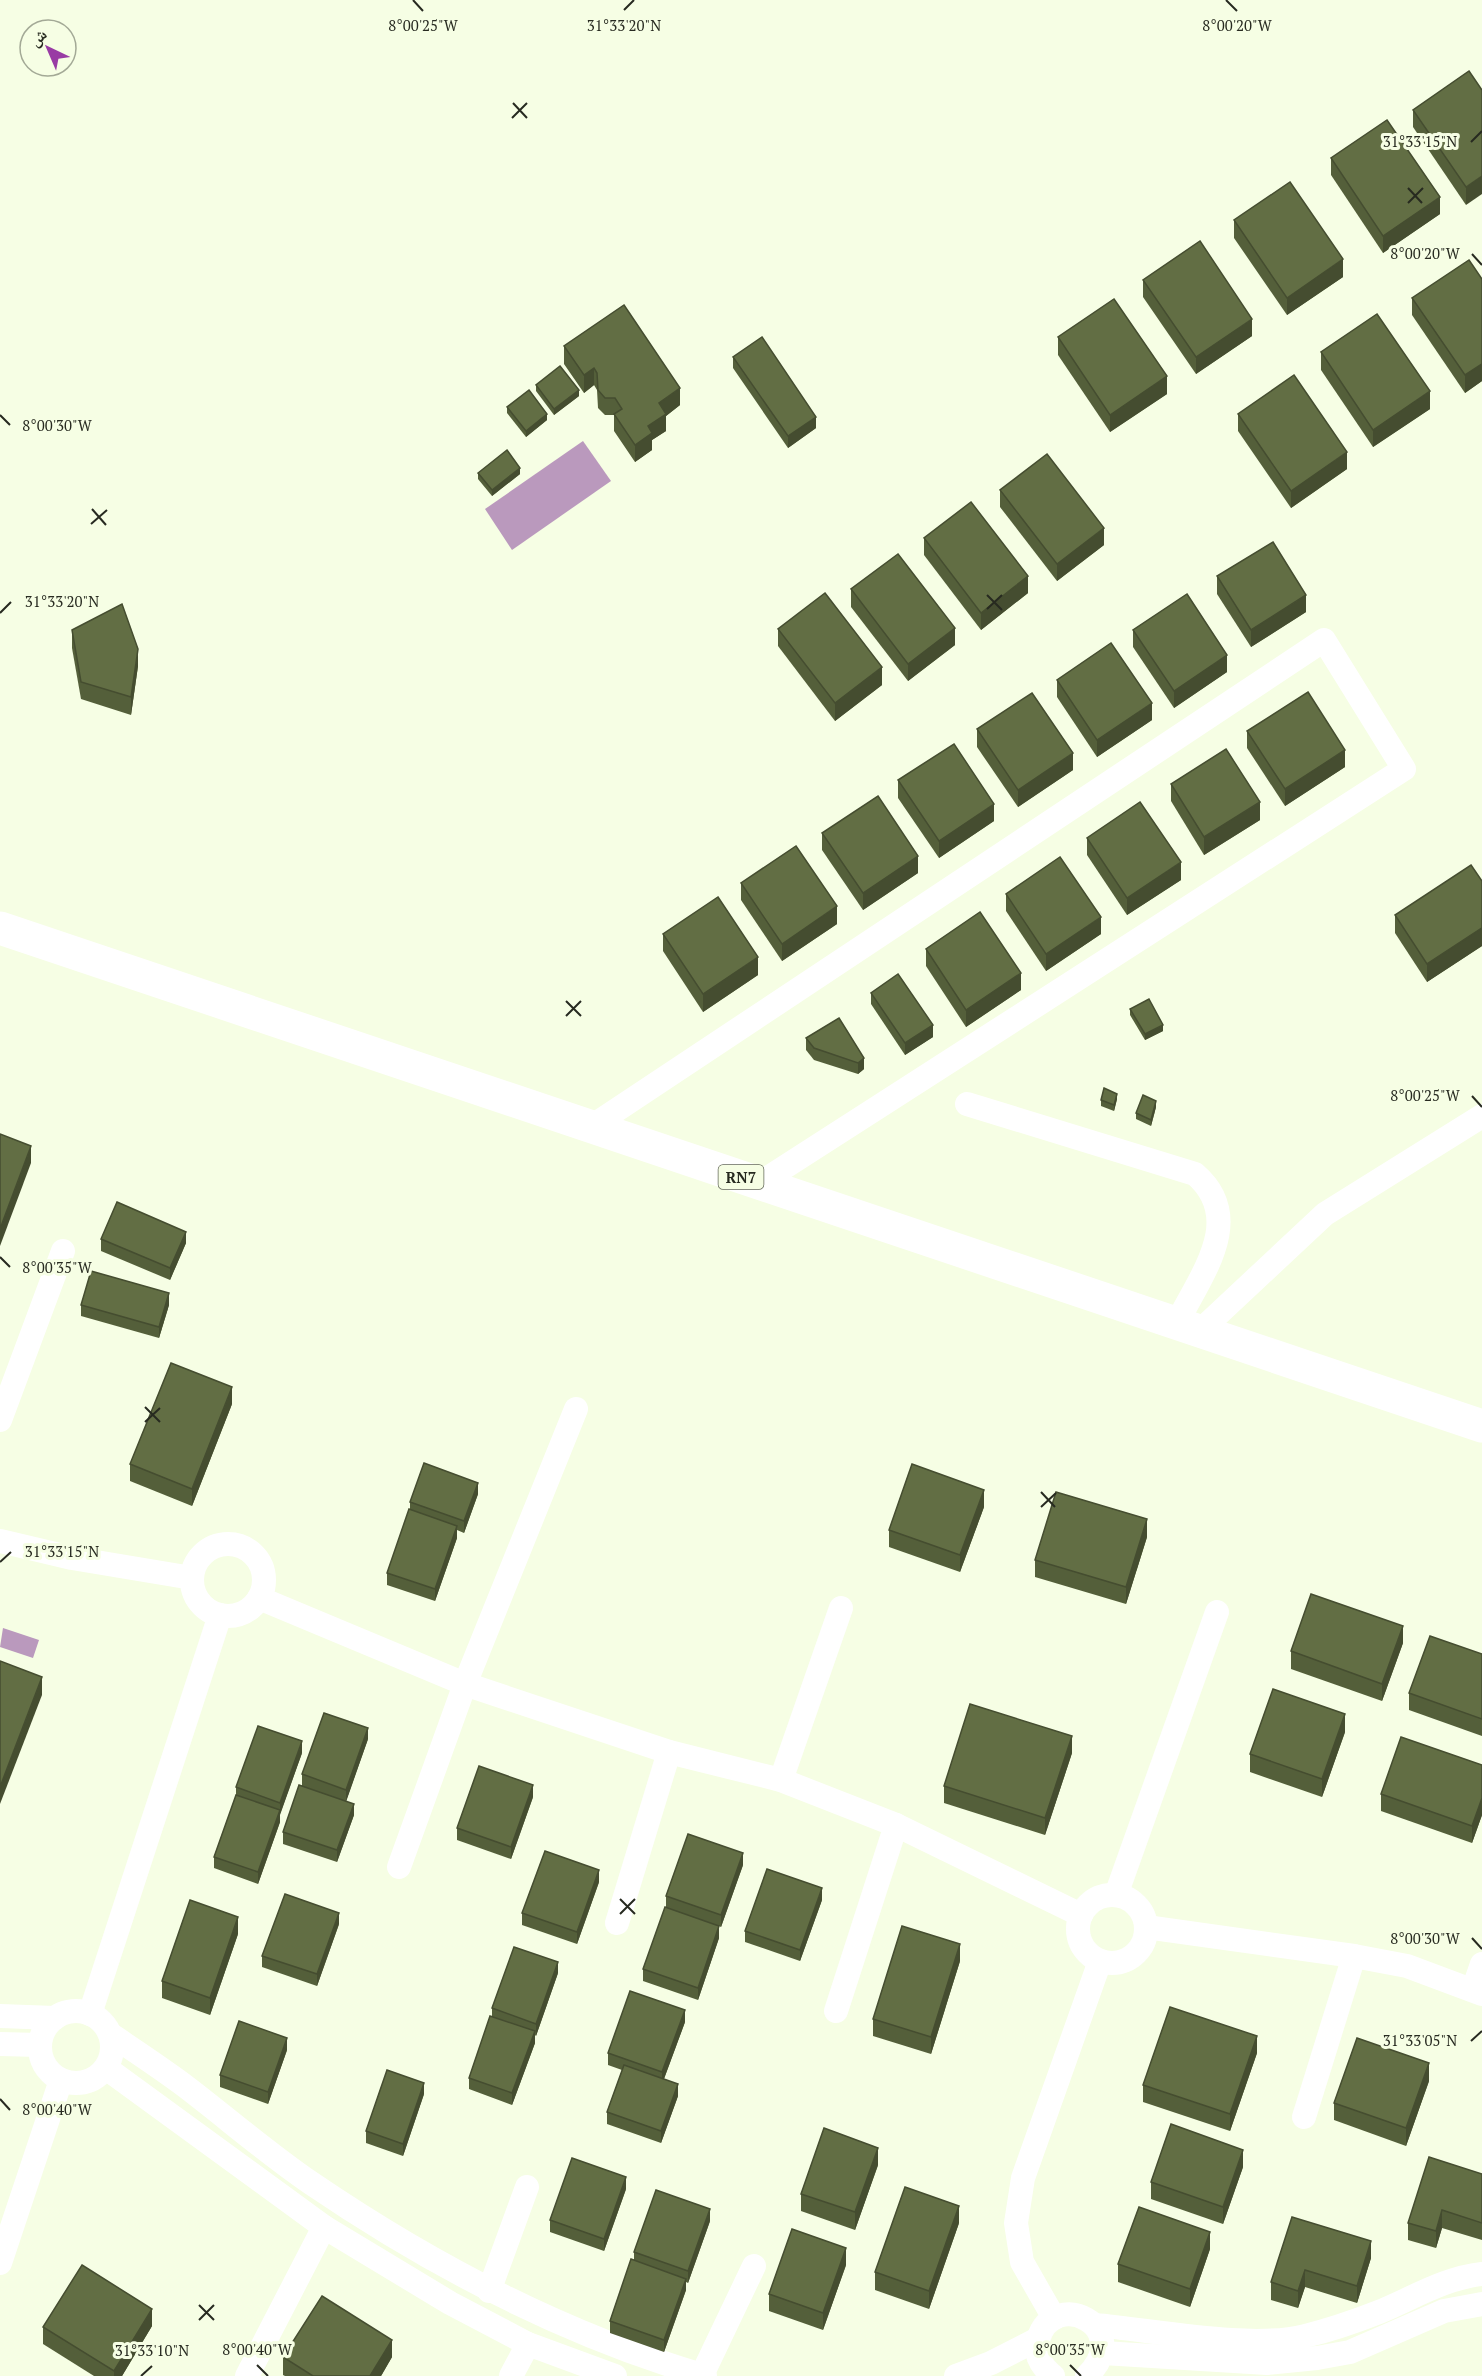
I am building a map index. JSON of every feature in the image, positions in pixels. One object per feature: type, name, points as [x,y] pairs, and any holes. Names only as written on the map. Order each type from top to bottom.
[{"type":"main road","name":"RN7","points":[[0,928],[1482,1426]]},
{"type":"street","points":[[591,1127],[1324,640],[1404,769],[760,1184]]},
{"type":"street","points":[[967,1104],[1195,1174],[1205,1183],[1219,1206],[1219,1233],[1189,1327]]},
{"type":"street","points":[[1189,1327],[1325,1214],[1482,1116]]},
{"type":"street","points":[[0,1420],[63,1251]]},
{"type":"street","points":[[399,1867],[465,1684],[576,1409]]},
{"type":"street","points":[[0,1541],[72,1558],[192,1578]]},
{"type":"street","points":[[233,1544],[244,1548],[260,1564],[264,1575],[260,1598],[242,1613],[219,1616],[199,1602],[193,1590],[192,1578],[195,1566],[210,1549],[233,1544]]},
{"type":"street","points":[[260,1598],[465,1684],[669,1752],[781,1780],[896,1825],[1081,1916]]},
{"type":"street","points":[[781,1780],[841,1608]]},
{"type":"street","points":[[1116,1895],[1217,1611]]},
{"type":"street","points":[[90,2014],[219,1616]]},
{"type":"street","points":[[617,1923],[669,1752]]},
{"type":"street","points":[[836,2011],[896,1825]]},
{"type":"street","points":[[1116,1895],[1127,1899],[1140,1910],[1146,1927],[1144,1939],[1134,1954],[1125,1960],[1113,1963],[1100,1961],[1083,1947],[1079,1936],[1081,1916],[1097,1899],[1116,1895]]},
{"type":"street","points":[[1146,1927],[1354,1956],[1407,1966],[1478,1992],[1482,1964]]},
{"type":"street","points":[[1304,2117],[1354,1956]]},
{"type":"street","points":[[1054,2318],[1022,2262],[1016,2223],[1023,2178],[1100,1961]]},
{"type":"street","points":[[110,2034],[111,2056],[106,2068],[85,2082],[73,2083],[61,2080],[45,2066],[40,2045],[45,2029],[55,2018],[65,2013],[78,2011],[90,2014],[104,2024],[110,2034],[183,2085],[310,2182],[411,2247],[489,2291],[592,2336],[703,2376],[754,2266]]},
{"type":"street","points":[[0,2016],[55,2018]]},
{"type":"street","points":[[0,2044],[40,2045]]},
{"type":"street","points":[[106,2068],[324,2227],[450,2303],[528,2344],[615,2376]]},
{"type":"street","points":[[0,2263],[61,2080]]},
{"type":"street","points":[[489,2291],[527,2187]]},
{"type":"street","points":[[247,2376],[324,2227]]},
{"type":"street","points":[[1044,2374],[1037,2351],[1038,2339],[1045,2325],[1054,2318],[1069,2314],[1080,2315],[1095,2325],[1222,2338],[1270,2340],[1304,2337],[1380,2311],[1418,2292],[1482,2274]]},
{"type":"street","points":[[1103,2353],[1267,2363],[1317,2358],[1350,2352],[1444,2311],[1482,2304]]},
{"type":"street","points":[[1087,2376],[1099,2364],[1103,2353],[1101,2337],[1095,2325]]},
{"type":"street","points":[[956,2376],[991,2363],[1038,2339]]},
{"type":"street","points":[[511,2376],[528,2344]]},
{"type":"shaded area","points":[[583,441],[611,481],[512,550],[485,509]]},
{"type":"shaded area","points":[[3,1628],[39,1640],[33,1658],[0,1647]]},
{"type":"building","points":[[1469,71],[1482,90],[1482,176],[1466,187],[1413,110]]},
{"type":"building","points":[[1387,120],[1440,197],[1383,236],[1331,158]]},
{"type":"building","points":[[1290,182],[1343,259],[1287,298],[1234,220]]},
{"type":"building","points":[[1200,241],[1252,319],[1196,357],[1143,280]]},
{"type":"building","points":[[1469,260],[1482,279],[1482,364],[1465,375],[1412,298]]},
{"type":"building","points":[[1114,299],[1167,376],[1110,415],[1058,337]]},
{"type":"building","points":[[624,305],[680,388],[659,403],[666,414],[648,426],[652,433],[635,445],[614,414],[622,409],[615,398],[605,398],[598,390],[597,373],[594,368],[584,375],[564,346]]},
{"type":"building","points":[[1377,314],[1430,391],[1373,430],[1321,352]]},
{"type":"building","points":[[762,337],[816,417],[788,436],[733,357]]},
{"type":"building","points":[[560,366],[579,390],[554,409],[536,385]]},
{"type":"building","points":[[1294,375],[1347,452],[1291,491],[1238,414]]},
{"type":"building","points":[[529,390],[547,414],[526,431],[507,407]]},
{"type":"building","points":[[507,450],[520,468],[492,490],[478,473]]},
{"type":"building","points":[[1047,454],[1104,528],[1057,564],[1000,490]]},
{"type":"building","points":[[971,502],[1028,576],[981,613],[924,538]]},
{"type":"building","points":[[1273,542],[1306,595],[1251,630],[1217,576]]},
{"type":"building","points":[[898,554],[955,628],[908,664],[851,589]]},
{"type":"building","points":[[825,593],[882,667],[835,703],[778,629]]},
{"type":"building","points":[[1187,594],[1227,655],[1174,691],[1133,630]]},
{"type":"building","points":[[122,604],[138,649],[131,697],[81,682],[72,630]]},
{"type":"building","points":[[1111,643],[1152,703],[1097,740],[1057,680]]},
{"type":"building","points":[[1308,692],[1345,750],[1285,789],[1247,731]]},
{"type":"building","points":[[1032,693],[1073,753],[1018,790],[977,729]]},
{"type":"building","points":[[954,744],[994,804],[939,841],[898,780]]},
{"type":"building","points":[[1226,749],[1260,802],[1204,837],[1171,784]]},
{"type":"building","points":[[878,796],[918,856],[863,893],[822,833]]},
{"type":"building","points":[[1140,802],[1181,862],[1127,898],[1087,838]]},
{"type":"building","points":[[796,846],[837,906],[782,944],[741,883]]},
{"type":"building","points":[[1060,857],[1101,917],[1046,954],[1006,894]]},
{"type":"building","points":[[1471,865],[1482,881],[1482,928],[1427,964],[1395,915]]},
{"type":"building","points":[[718,897],[758,957],[703,994],[663,934]]},
{"type":"building","points":[[980,912],[1021,973],[966,1010],[926,949]]},
{"type":"building","points":[[898,974],[933,1025],[905,1043],[871,993]]},
{"type":"building","points":[[1149,999],[1163,1025],[1145,1034],[1130,1009]]},
{"type":"building","points":[[839,1018],[864,1058],[858,1063],[814,1048],[806,1038]]},
{"type":"building","points":[[1104,1088],[1117,1094],[1114,1105],[1101,1100]]},
{"type":"building","points":[[1143,1095],[1156,1101],[1151,1120],[1136,1113]]},
{"type":"building","points":[[0,1134],[31,1146],[0,1229]]},
{"type":"building","points":[[117,1202],[186,1232],[170,1268],[101,1239]]},
{"type":"building","points":[[91,1271],[169,1293],[159,1327],[81,1305]]},
{"type":"building","points":[[171,1363],[232,1387],[192,1489],[130,1464]]},
{"type":"building","points":[[424,1463],[478,1483],[464,1521],[410,1502]]},
{"type":"building","points":[[912,1464],[984,1490],[960,1555],[889,1530]]},
{"type":"building","points":[[1056,1492],[1147,1519],[1126,1587],[1035,1560]]},
{"type":"building","points":[[409,1509],[457,1526],[435,1589],[387,1573]]},
{"type":"building","points":[[1311,1594],[1403,1626],[1382,1684],[1291,1651]]},
{"type":"building","points":[[1430,1636],[1482,1654],[1482,1719],[1409,1693]]},
{"type":"building","points":[[0,1661],[42,1677],[0,1787]]},
{"type":"building","points":[[1273,1689],[1345,1714],[1322,1779],[1250,1754]]},
{"type":"building","points":[[970,1704],[1072,1736],[1045,1818],[944,1786]]},
{"type":"building","points":[[324,1713],[368,1728],[346,1790],[302,1774]]},
{"type":"building","points":[[258,1726],[302,1741],[280,1803],[236,1787]]},
{"type":"building","points":[[1401,1737],[1482,1765],[1482,1798],[1472,1826],[1381,1794]]},
{"type":"building","points":[[479,1766],[533,1785],[511,1847],[457,1828]]},
{"type":"building","points":[[299,1785],[354,1804],[337,1850],[283,1832]]},
{"type":"building","points":[[236,1795],[280,1810],[258,1872],[214,1857]]},
{"type":"building","points":[[688,1834],[743,1853],[721,1915],[666,1896]]},
{"type":"building","points":[[545,1851],[599,1870],[577,1932],[522,1913]]},
{"type":"building","points":[[767,1869],[822,1888],[800,1950],[745,1931]]},
{"type":"building","points":[[285,1894],[339,1913],[317,1974],[262,1956]]},
{"type":"building","points":[[190,1900],[238,1917],[210,1998],[162,1981]]},
{"type":"building","points":[[665,1907],[719,1926],[698,1988],[643,1969]]},
{"type":"building","points":[[902,1926],[960,1944],[931,2037],[873,2019]]},
{"type":"building","points":[[514,1947],[558,1962],[536,2024],[492,2008]]},
{"type":"building","points":[[630,1991],[685,2010],[662,2072],[608,2053]]},
{"type":"building","points":[[1170,2007],[1257,2036],[1230,2114],[1143,2085]]},
{"type":"building","points":[[490,2016],[535,2031],[512,2093],[469,2078]]},
{"type":"building","points":[[239,2021],[287,2038],[268,2092],[220,2075]]},
{"type":"building","points":[[1357,2038],[1429,2063],[1406,2128],[1334,2103]]},
{"type":"building","points":[[624,2065],[678,2084],[661,2131],[607,2112]]},
{"type":"building","points":[[387,2070],[424,2083],[403,2144],[366,2131]]},
{"type":"building","points":[[1171,2124],[1243,2150],[1223,2207],[1151,2182]]},
{"type":"building","points":[[824,2128],[878,2148],[855,2212],[801,2194]]},
{"type":"building","points":[[1429,2157],[1482,2174],[1482,2223],[1442,2210],[1436,2231],[1408,2223]]},
{"type":"building","points":[[572,2158],[626,2177],[604,2239],[550,2220]]},
{"type":"building","points":[[905,2187],[959,2206],[929,2291],[875,2272]]},
{"type":"building","points":[[656,2190],[710,2209],[688,2271],[634,2252]]},
{"type":"building","points":[[1139,2207],[1210,2232],[1190,2289],[1118,2264]]},
{"type":"building","points":[[1292,2217],[1371,2241],[1357,2286],[1305,2270],[1298,2291],[1271,2282]]},
{"type":"building","points":[[792,2229],[846,2248],[823,2313],[769,2294]]},
{"type":"building","points":[[631,2259],[686,2279],[664,2340],[610,2321]]},
{"type":"building","points":[[82,2265],[152,2309],[114,2371],[43,2327]]},
{"type":"building","points":[[322,2296],[392,2340],[370,2376],[313,2376],[283,2357]]}]
